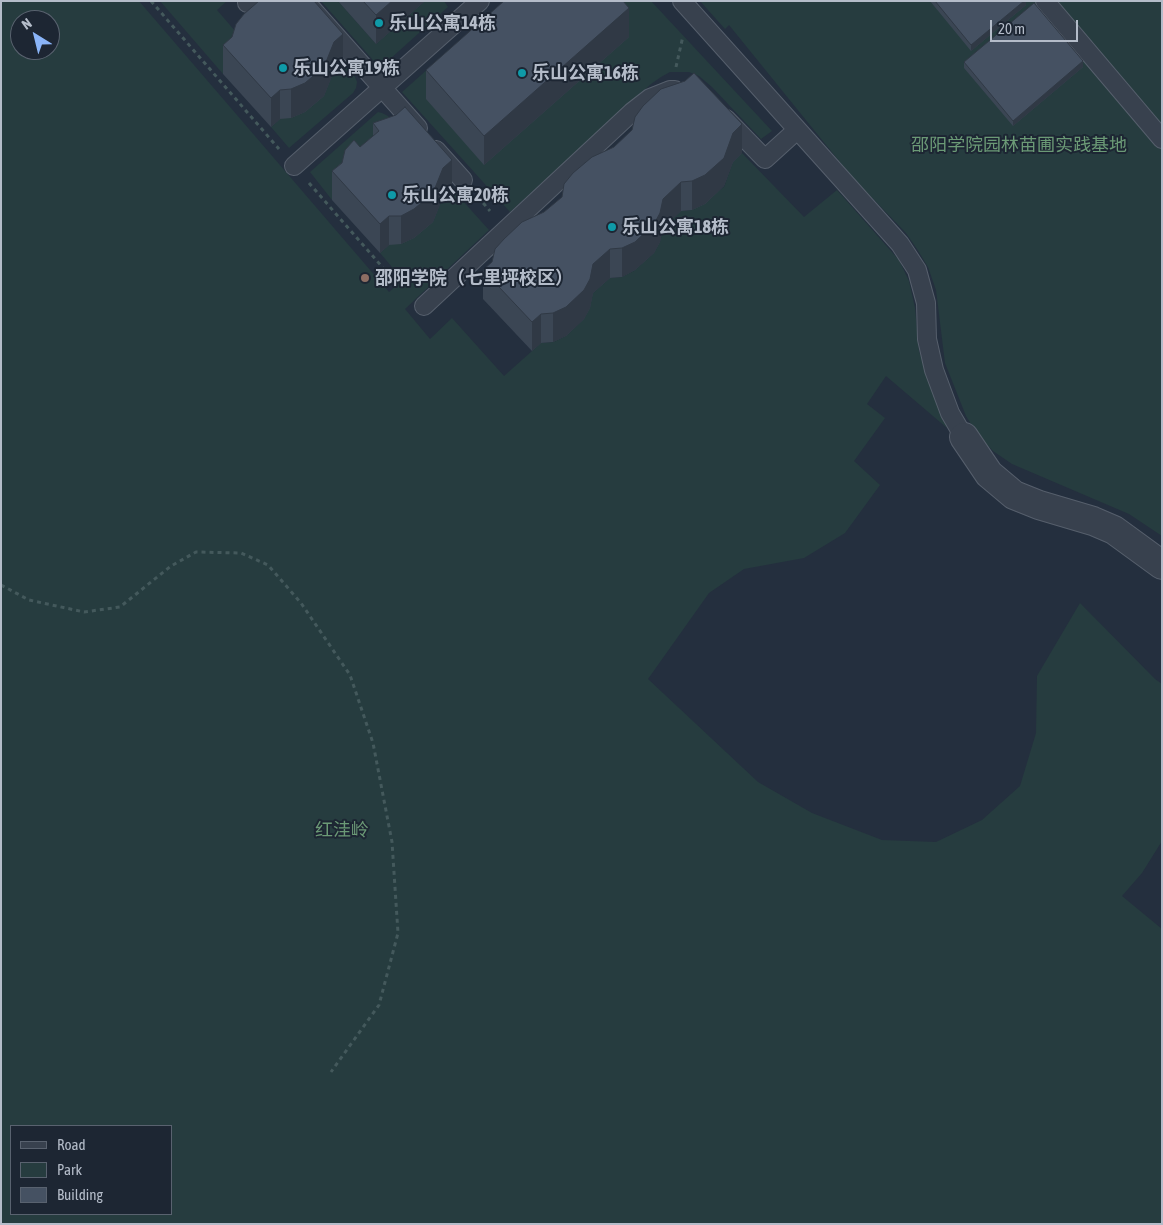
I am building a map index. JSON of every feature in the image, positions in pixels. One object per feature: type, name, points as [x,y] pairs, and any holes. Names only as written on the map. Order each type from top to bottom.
[{"type":"street","points":[[964,437],[988,474],[1014,495],[1114,530],[1162,565]]},
{"type":"lane","points":[[305,1],[463,180]]},
{"type":"lane","points":[[294,166],[480,1]]},
{"type":"lane","points":[[682,1],[900,244],[917,270],[926,303],[928,339],[934,370],[950,413],[964,437]]},
{"type":"lane","points":[[1045,1],[1162,138]]},
{"type":"lane","points":[[424,306],[632,112],[650,98],[670,90],[691,91]]},
{"type":"lane","points":[[714,107],[766,159],[797,130]]},
{"type":"path","points":[[151,1],[391,277]]},
{"type":"path","points":[[676,69],[682,41]]},
{"type":"path","points":[[1,585],[29,600],[84,612],[120,608],[171,566],[196,552],[241,552],[268,565],[301,604],[350,675],[373,743],[392,842],[398,932],[379,1005],[331,1072]]},
{"type":"green space","name":"红洼岭","points":[[1,1],[139,1],[389,292],[403,280],[380,253],[389,245],[433,222],[443,197],[452,189],[489,230],[405,309],[430,339],[452,318],[504,376],[541,343],[553,342],[566,336],[584,319],[590,307],[593,293],[610,278],[622,277],[635,270],[654,253],[660,242],[663,228],[681,211],[692,210],[724,187],[733,162],[742,153],[804,217],[837,190],[899,260],[909,281],[915,308],[919,351],[947,428],[886,376],[867,404],[885,418],[854,461],[880,485],[845,533],[804,558],[744,569],[709,593],[648,679],[758,782],[812,813],[882,840],[936,842],[982,820],[1020,786],[1036,733],[1037,676],[1080,603],[1162,684],[1162,841],[1142,873],[1122,896],[1162,929],[1162,1224],[1,1224]]},
{"type":"green space","points":[[160,1],[227,1],[217,10],[236,32],[223,74]]},
{"type":"green space","points":[[321,1],[338,1],[376,44],[425,1],[444,1],[448,7],[380,68]]},
{"type":"green space","points":[[597,1],[651,1],[772,131],[761,139],[712,87],[699,76],[689,72],[670,72],[651,84],[510,212],[402,92],[466,35]]},
{"type":"green space","name":"邵阳学院园林苗圃实践基地","points":[[700,1],[1162,1],[1162,536],[1129,514],[1012,464],[993,451],[978,435],[966,416],[945,363],[936,290],[928,267],[917,249],[906,233],[852,177],[729,25],[725,29]]},
{"type":"green space","points":[[343,63],[357,82],[353,93],[289,148],[271,127],[280,119],[324,96],[334,71]]},
{"type":"green space","points":[[378,112],[388,116],[405,136],[332,200],[310,172]]},
{"type":"building","name":"乐山公寓19栋","points":[[259,1],[314,1],[343,34],[334,42],[324,67],[305,83],[291,89],[280,90],[271,98],[223,45],[232,37],[236,24],[244,14]]},
{"type":"building","points":[[363,1],[392,1],[376,15]]},
{"type":"building","name":"乐山公寓16栋","points":[[504,1],[623,1],[629,8],[484,136],[426,70]]},
{"type":"building","points":[[935,1],[1024,1],[971,45]]},
{"type":"building","points":[[1034,3],[1083,61],[1013,121],[964,62]]},
{"type":"building","name":"乐山公寓18栋","points":[[694,73],[742,124],[733,133],[724,158],[705,175],[692,181],[681,182],[663,199],[660,213],[654,224],[635,242],[622,248],[610,249],[593,264],[590,279],[584,290],[566,307],[553,313],[541,314],[532,322],[483,270],[492,262],[495,249],[522,222],[544,212],[562,197],[564,184],[573,173],[592,157],[614,147],[632,130],[635,117],[643,106],[661,89],[685,81]]},
{"type":"building","name":"乐山公寓20栋","points":[[405,107],[452,160],[443,168],[433,193],[414,209],[401,216],[389,216],[380,224],[332,171],[342,163],[345,150],[354,140],[360,147],[379,131],[373,123],[396,115]]},
{"type":"place","name":"乐山公寓14栋","points":[[379,23]]},
{"type":"place","name":"乐山公寓19栋","points":[[283,68]]},
{"type":"place","name":"乐山公寓16栋","points":[[522,73]]},
{"type":"place","name":"乐山公寓20栋","points":[[392,195]]},
{"type":"place","name":"乐山公寓18栋","points":[[612,227]]},
{"type":"place","name":"邵阳学院（七里坪校区）","points":[[365,278]]}]
